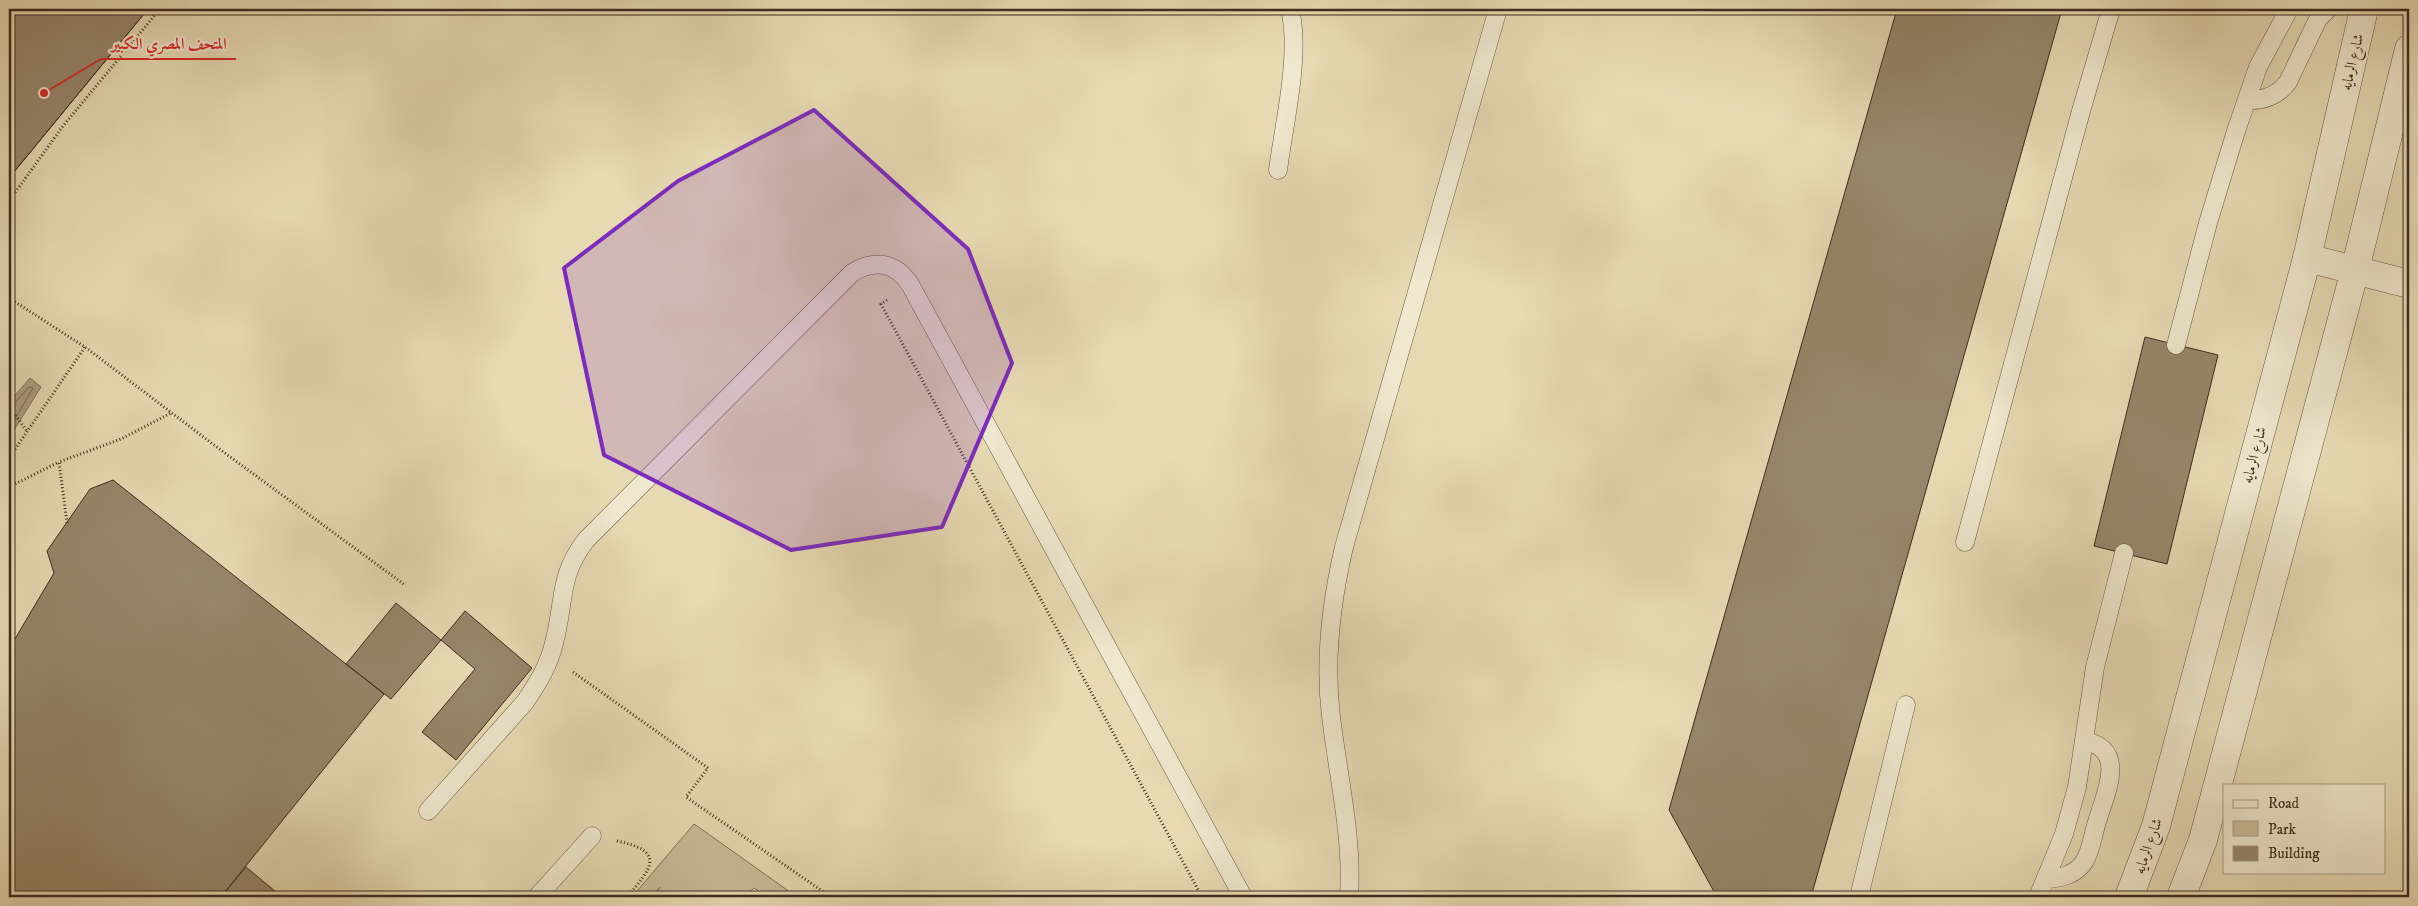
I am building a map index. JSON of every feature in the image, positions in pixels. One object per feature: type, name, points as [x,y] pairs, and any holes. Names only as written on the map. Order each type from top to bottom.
[{"type":"street","name":"شارع الرمايه","points":[[2129,897],[2156,826],[2168,783],[2306,258],[2364,9]]},
{"type":"street","points":[[2181,897],[2203,840],[2355,270],[2409,49]]},
{"type":"street","points":[[2306,258],[2409,284]]},
{"type":"lane","points":[[1278,170],[1293,61],[1294,37],[1290,9]]},
{"type":"lane","points":[[1349,897],[1348,839],[1328,683],[1329,631],[1336,580],[1498,9]]},
{"type":"lane","points":[[1965,542],[2080,112],[2111,9]]},
{"type":"lane","points":[[2176,345],[2212,207],[2258,67],[2289,9]]},
{"type":"lane","points":[[2247,100],[2266,98],[2282,89],[2288,82],[2318,19],[2328,9]]},
{"type":"lane","points":[[428,811],[525,702],[544,672],[557,632],[565,578],[570,565],[586,540],[852,273],[873,263],[885,264],[905,276],[911,286],[1243,897]]},
{"type":"lane","points":[[2038,897],[2064,834],[2077,788],[2095,668],[2124,553]]},
{"type":"lane","points":[[1859,897],[1906,705]]},
{"type":"lane","points":[[2046,879],[2068,875],[2085,861],[2111,773],[2108,755],[2094,743],[2085,741]]},
{"type":"lane","points":[[537,897],[592,836]]},
{"type":"path","points":[[9,201],[63,126],[160,9]]},
{"type":"path","points":[[911,286],[881,304],[1202,897]]},
{"type":"path","points":[[9,298],[85,347],[171,413],[405,585]]},
{"type":"path","points":[[9,458],[85,347]]},
{"type":"path","points":[[9,407],[27,431]]},
{"type":"path","points":[[9,487],[59,462],[121,439],[171,413]]},
{"type":"path","points":[[59,462],[67,523]]},
{"type":"path","points":[[550,656],[708,768],[686,797],[830,897]]},
{"type":"path","points":[[592,836],[639,846],[645,851],[649,859],[649,868],[626,897]]},
{"type":"path","points":[[754,897],[757,894],[762,897]]},
{"type":"highlighted area","points":[[814,110],[968,249],[1012,363],[942,527],[791,550],[604,455],[564,268],[678,181]]},
{"type":"green space","points":[[694,824],[797,897],[768,897],[754,888],[745,897],[653,897],[660,887],[652,897],[632,897]]},
{"type":"water","points":[[30,378],[41,387],[9,438],[9,402]]},
{"type":"building","points":[[9,9],[148,9],[9,178]]},
{"type":"building","points":[[9,9],[148,9],[9,178]]},
{"type":"building","points":[[1897,9],[2062,9],[1811,897],[1717,897],[1669,810]]},
{"type":"building","points":[[2145,337],[2218,355],[2167,564],[2094,546]]},
{"type":"building","points":[[113,480],[384,694],[221,897],[9,897],[9,649],[54,573],[47,551],[90,489]]},
{"type":"building","points":[[396,603],[441,640],[391,699],[346,664]]},
{"type":"building","points":[[465,611],[532,668],[456,760],[422,732],[475,669],[441,640]]},
{"type":"building","points":[[246,867],[282,897],[221,897]]},
{"type":"place","name":"المتحف المصري الكبير","points":[[44,93]]}]
